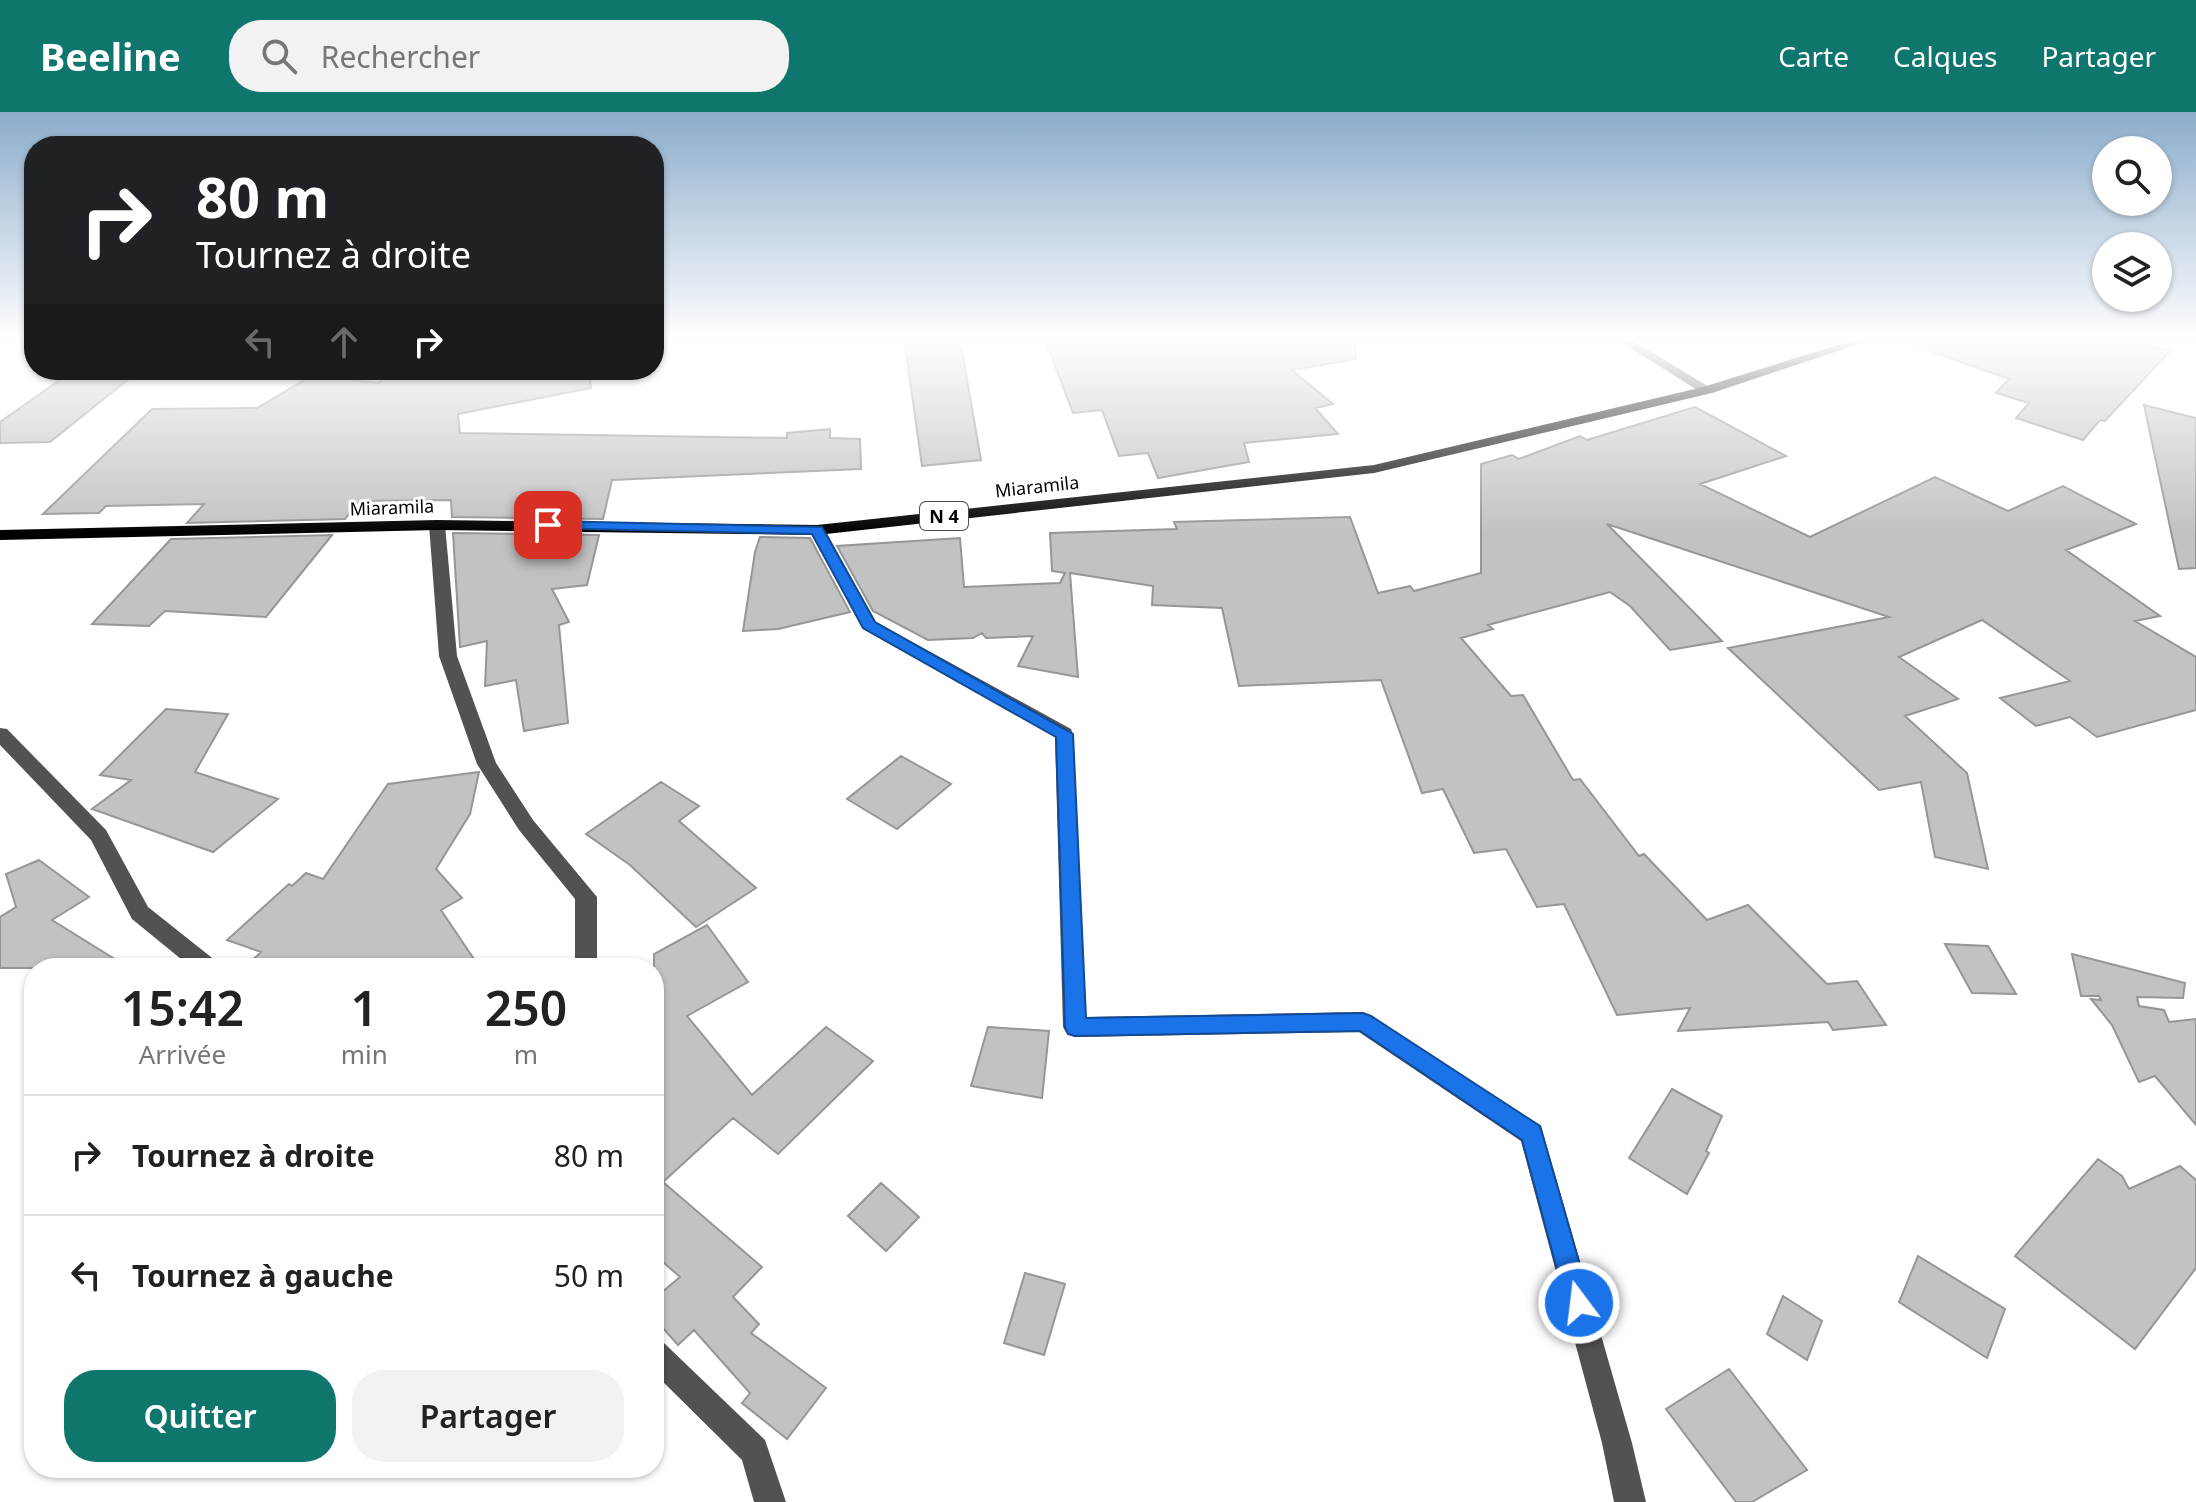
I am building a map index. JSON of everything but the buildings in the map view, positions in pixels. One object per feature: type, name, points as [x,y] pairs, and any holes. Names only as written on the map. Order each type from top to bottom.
[{"type":"main road","name":"Miaramila","points":[[0,535],[437,525],[817,530],[1374,469],[1649,404]]},
{"type":"street","points":[[437,525],[448,656],[487,764],[526,825],[586,897],[586,958]]},
{"type":"street","points":[[817,530],[869,625],[1064,734],[1075,1027],[1363,1022],[1532,1134],[1617,1443],[1630,1502]]},
{"type":"street","points":[[0,734],[99,835],[140,913],[196,958]]},
{"type":"street","points":[[664,1363],[754,1451],[770,1502]]},
{"type":"route","points":[[548,525],[817,530],[869,625],[1064,734],[1075,1027],[1363,1022],[1532,1134],[1579,1303]]}]
